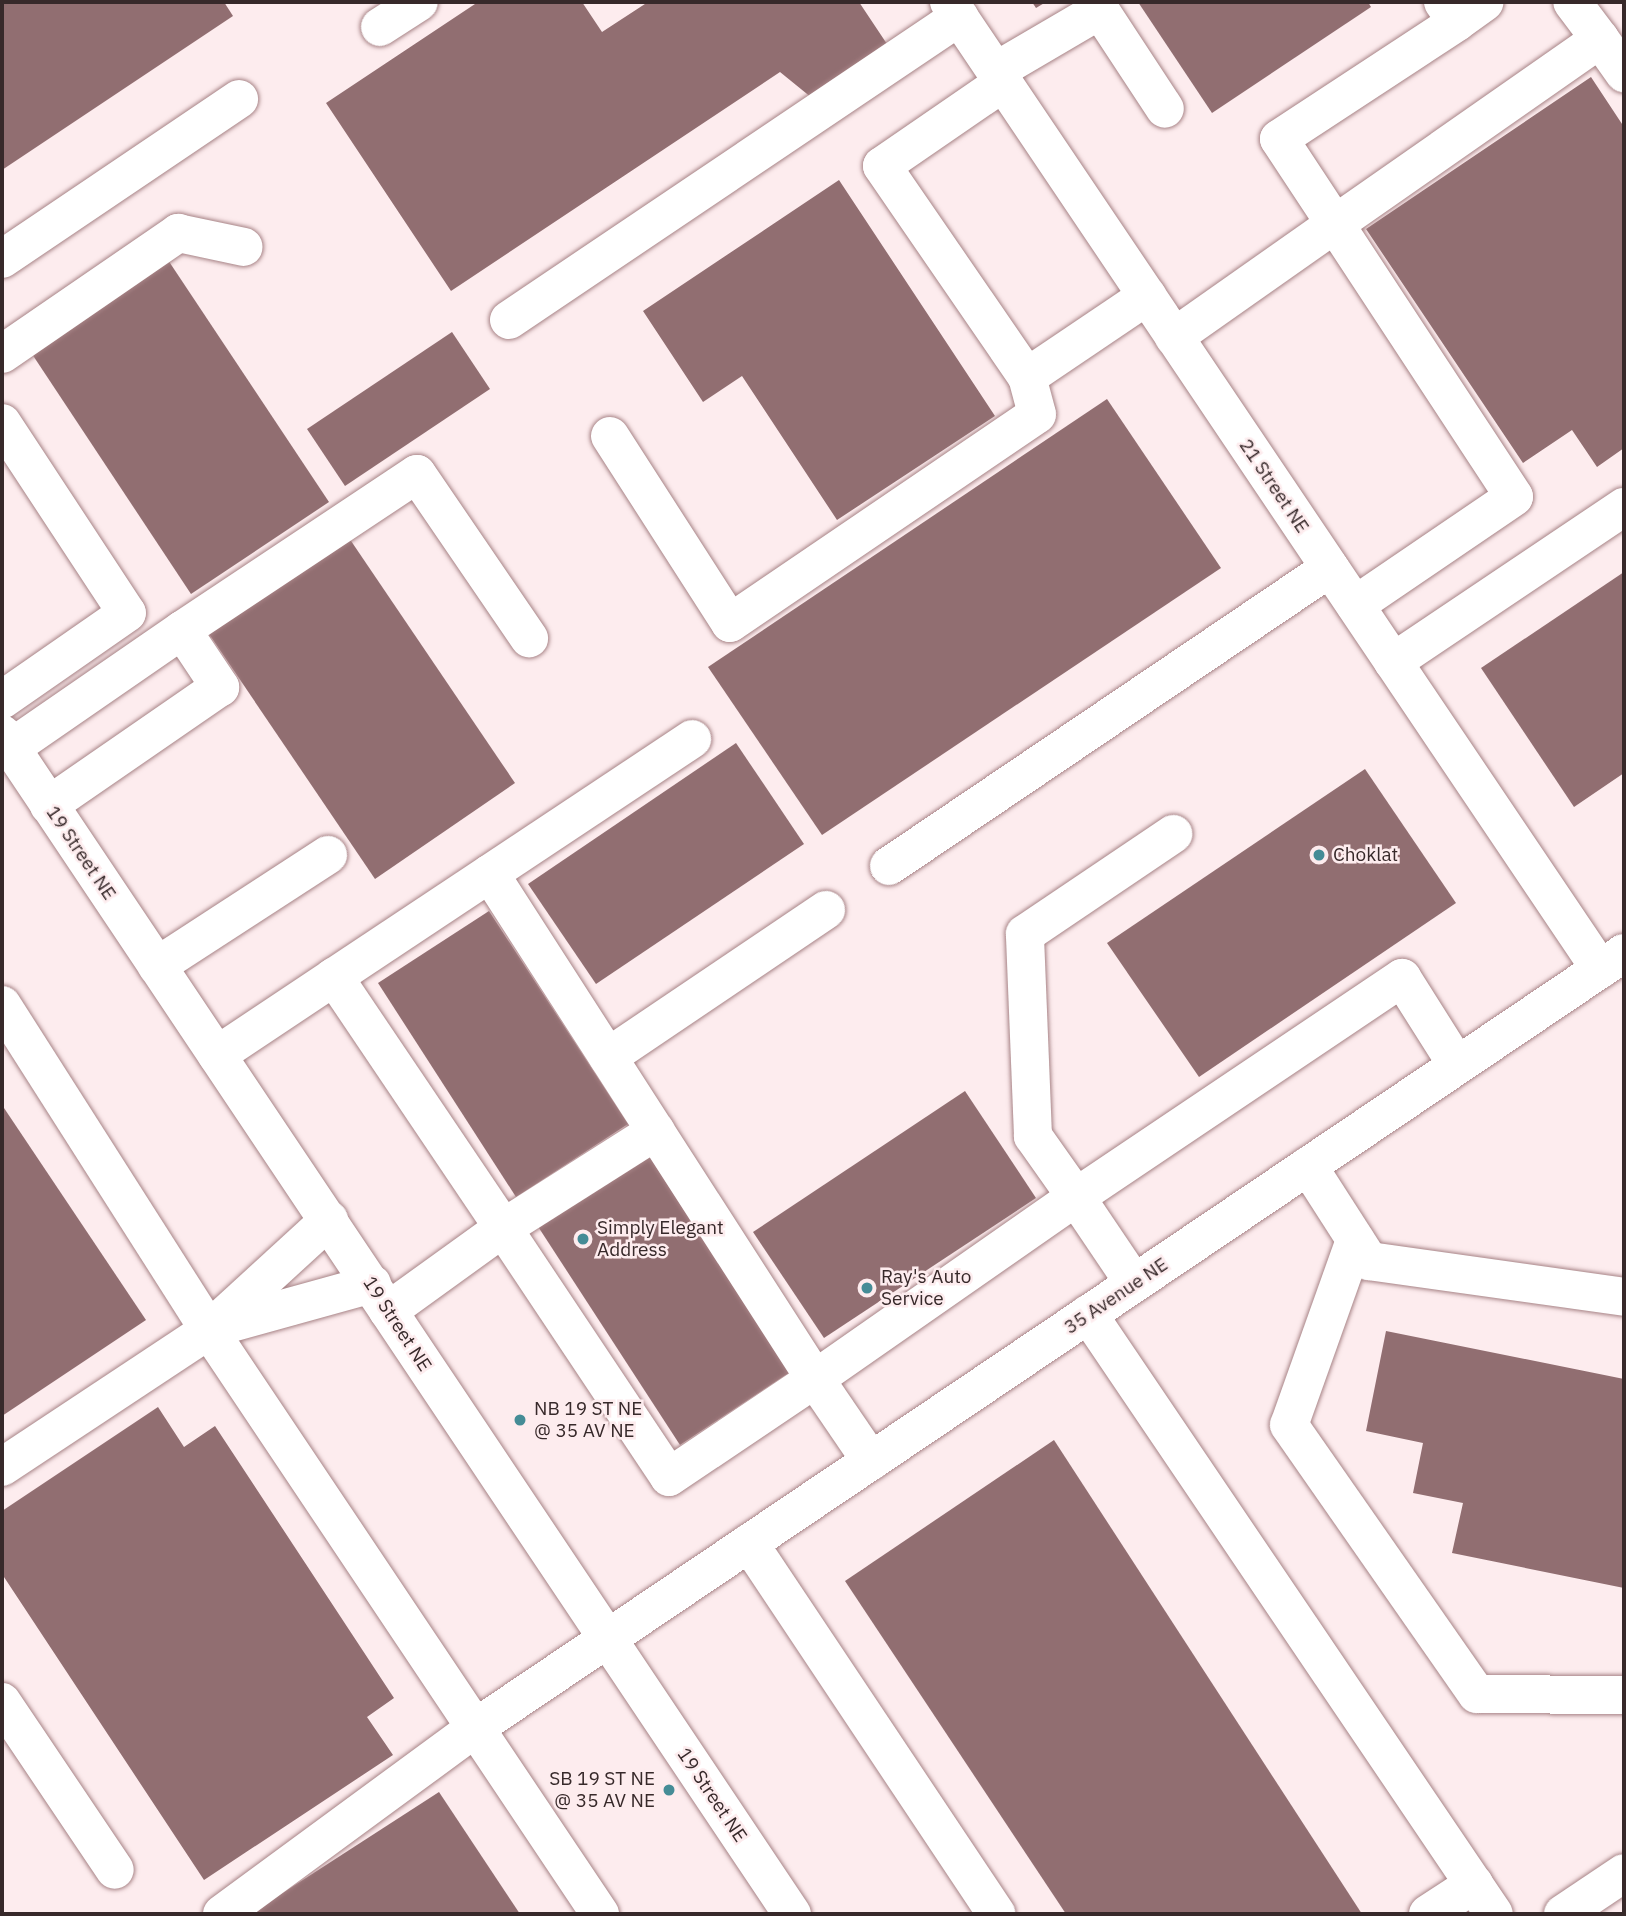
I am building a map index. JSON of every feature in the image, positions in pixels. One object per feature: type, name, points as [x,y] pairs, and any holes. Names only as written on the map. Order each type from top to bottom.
[{"type":"street","points":[[380,27],[419,2]]},
{"type":"street","points":[[1572,2],[1624,73]]},
{"type":"street","points":[[1355,605],[1514,497],[1279,139],[1461,8]]},
{"type":"street","points":[[509,320],[954,9]]},
{"type":"street","name":"21 Street NE","points":[[954,9],[1393,662],[1612,961]]},
{"type":"street","points":[[610,436],[730,624],[1037,414],[1027,377],[882,166],[1000,77],[1100,10],[1166,109]]},
{"type":"street","points":[[1174,337],[1600,39]]},
{"type":"street","points":[[2,259],[239,99]]},
{"type":"street","points":[[2,354],[178,233],[244,247]]},
{"type":"street","points":[[1027,377],[1147,296]]},
{"type":"street","points":[[2,423],[127,613],[2,700]]},
{"type":"street","points":[[9,756],[182,630],[417,474],[529,638]]},
{"type":"street","points":[[1393,662],[1624,507]]},
{"type":"street","points":[[889,866],[1330,568]]},
{"type":"street","points":[[49,805],[220,687],[182,630]]},
{"type":"street","points":[[217,1055],[692,739]]},
{"type":"street","name":"19 Street NE","points":[[9,756],[49,805],[792,1914]]},
{"type":"street","points":[[1134,1283],[1033,1136],[1025,934],[1173,834]]},
{"type":"street","points":[[157,966],[328,855]]},
{"type":"street","points":[[490,874],[815,1379],[871,1461]]},
{"type":"street","points":[[608,1057],[826,910]]},
{"type":"street","name":"35 Avenue NE","points":[[222,1914],[475,1728],[1612,961]]},
{"type":"street","points":[[334,977],[669,1477],[1076,1197],[1402,978],[1457,1065]]},
{"type":"street","points":[[2,1005],[209,1330],[600,1914]]},
{"type":"street","points":[[209,1330],[380,1297],[503,1228],[656,1131]]},
{"type":"street","points":[[1308,1166],[1369,1261],[1624,1297]]},
{"type":"street","points":[[2,1467],[209,1330],[329,1220]]},
{"type":"street","points":[[1355,1240],[1289,1425],[1477,1694],[1624,1695]]},
{"type":"street","points":[[1088,1314],[1484,1899],[1428,1914]]},
{"type":"street","points":[[749,1543],[996,1914]]},
{"type":"street","points":[[2,1702],[115,1870]]},
{"type":"street","points":[[1563,1914],[1624,1873]]},
{"type":"building","points":[[2,2],[224,2],[233,16],[2,170]]},
{"type":"building","points":[[478,2],[582,2],[602,32],[648,2],[859,2],[889,47],[812,98],[780,72],[451,291],[326,103]]},
{"type":"building","points":[[1032,2],[1046,2],[1036,8]]},
{"type":"building","points":[[1138,2],[1368,2],[1371,7],[1212,113]]},
{"type":"building","points":[[1591,77],[1624,127],[1624,448],[1597,467],[1572,430],[1523,463],[1366,229]]},
{"type":"building","points":[[839,180],[995,416],[837,520],[742,376],[703,402],[643,311]]},
{"type":"building","points":[[168,260],[329,502],[191,594],[30,351]]},
{"type":"building","points":[[452,332],[490,389],[345,486],[307,429]]},
{"type":"building","points":[[1107,399],[1221,568],[822,835],[708,667]]},
{"type":"building","points":[[347,535],[515,783],[375,879],[207,631]]},
{"type":"building","points":[[1624,572],[1624,773],[1574,807],[1481,668]]},
{"type":"building","points":[[736,743],[804,844],[596,984],[528,884]]},
{"type":"building","points":[[1365,769],[1456,903],[1199,1077],[1107,943]]},
{"type":"building","points":[[489,911],[628,1124],[516,1197],[378,983]]},
{"type":"building","points":[[965,1091],[1036,1198],[824,1338],[753,1232]]},
{"type":"building","points":[[2,1105],[146,1320],[2,1416]]},
{"type":"building","points":[[647,1153],[790,1372],[680,1445],[537,1225]]},
{"type":"building","points":[[1386,1331],[1624,1379],[1624,1588],[1452,1553],[1463,1503],[1413,1493],[1423,1443],[1366,1431]]},
{"type":"building","points":[[158,1407],[184,1447],[215,1426],[394,1698],[367,1717],[393,1755],[204,1880],[2,1574],[2,1511]]},
{"type":"building","points":[[1054,1440],[1362,1914],[1066,1914],[845,1581]]},
{"type":"building","points":[[439,1792],[520,1914],[250,1914]]},
{"type":"place","name":"Choklat","points":[[1319,855]]},
{"type":"place","name":"Simply Elegant Address","points":[[583,1239]]},
{"type":"place","name":"Ray's Auto Service","points":[[867,1288]]},
{"type":"place","name":"NB 19 ST NE @ 35 AV NE","points":[[520,1420]]},
{"type":"place","name":"SB 19 ST NE @ 35 AV NE","points":[[669,1790]]}]
